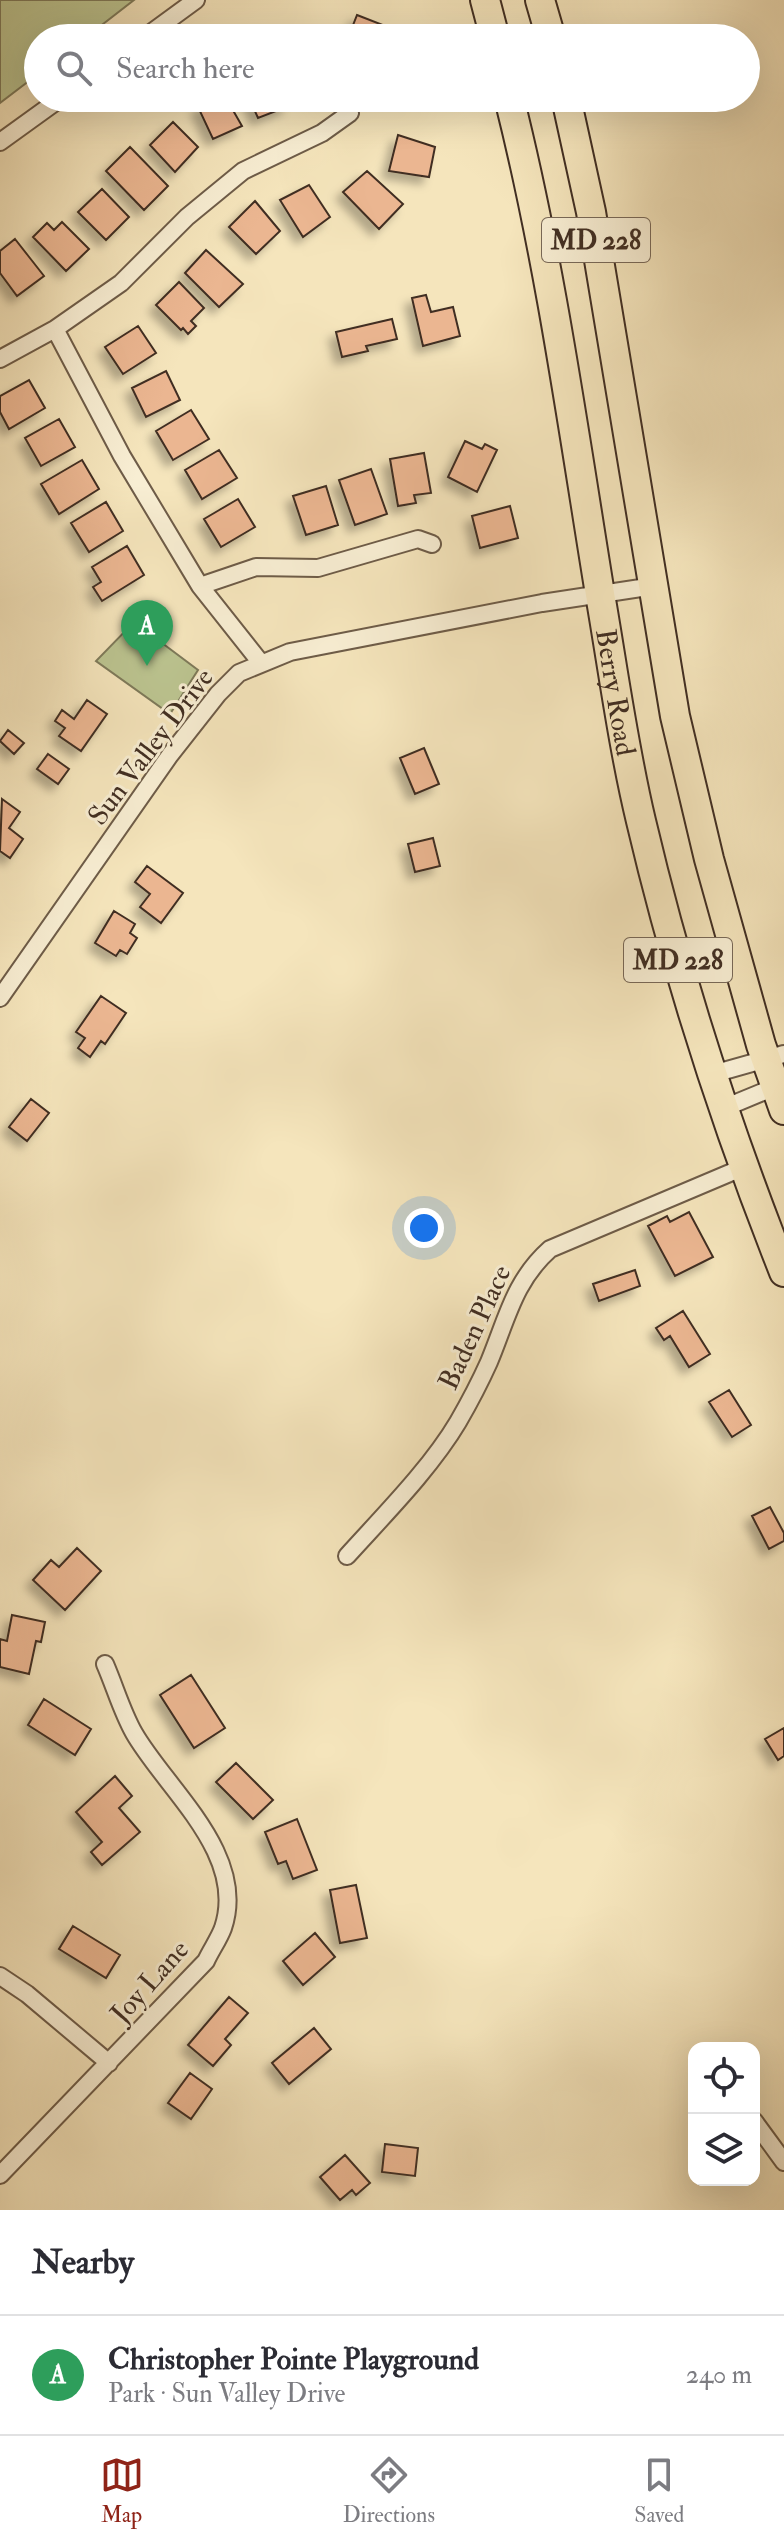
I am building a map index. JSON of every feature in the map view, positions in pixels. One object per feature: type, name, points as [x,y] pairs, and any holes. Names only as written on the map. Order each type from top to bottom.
[{"type":"highway","points":[[485,0],[491,24]]},
{"type":"highway","points":[[540,0],[547,24]]},
{"type":"highway","name":"Berry Road","points":[[512,112],[529,184],[573,422],[640,820],[691,1007],[744,1167],[784,1272]]},
{"type":"highway","name":"Berry Road","points":[[569,112],[593,228],[675,716],[709,859],[779,1079]]},
{"type":"street","points":[[163,24],[196,0]]},
{"type":"street","points":[[0,142],[42,112]]},
{"type":"street","points":[[0,359],[55,329],[121,283],[187,217],[243,171],[322,133],[350,113]]},
{"type":"street","points":[[55,329],[122,456],[200,586],[261,663]]},
{"type":"street","points":[[200,586],[256,567],[318,568],[418,539],[432,544]]},
{"type":"street","name":"Sun Valley Drive","points":[[0,998],[170,755],[231,680],[261,663],[290,652],[600,593],[654,586]]},
{"type":"street","points":[[713,1074],[779,1079]]},
{"type":"street","points":[[724,1108],[779,1079]]},
{"type":"street","name":"Baden Place","points":[[347,1556],[393,1505],[457,1423],[532,1265],[550,1249],[744,1167]]},
{"type":"street","name":"Joy Lane","points":[[0,2175],[206,1961],[223,1927],[227,1890],[214,1847],[200,1822],[134,1733],[105,1664]]},
{"type":"street","points":[[0,1976],[27,1994],[109,2063]]},
{"type":"street","points":[[760,2129],[784,2161]]},
{"type":"green space","points":[[0,0],[134,0],[103,24],[24,24],[24,85],[0,103]]},
{"type":"green space","points":[[134,622],[198,670],[170,714],[96,661]]},
{"type":"building","points":[[357,15],[380,24],[353,24]]},
{"type":"building","points":[[200,112],[234,112],[242,126],[213,139]]},
{"type":"building","points":[[255,112],[274,112],[258,118]]},
{"type":"building","points":[[173,122],[198,147],[175,172],[150,145]]},
{"type":"building","points":[[398,135],[435,147],[429,177],[389,171]]},
{"type":"building","points":[[130,147],[168,186],[144,210],[106,171]]},
{"type":"building","points":[[367,171],[403,204],[379,229],[343,192]]},
{"type":"building","points":[[309,185],[330,217],[303,237],[280,200]]},
{"type":"building","points":[[102,189],[129,217],[106,240],[78,212]]},
{"type":"building","points":[[255,201],[280,231],[256,254],[229,227]]},
{"type":"building","points":[[62,222],[89,249],[66,271],[33,237],[47,223],[54,230]]},
{"type":"building","points":[[15,239],[44,276],[17,296],[0,273],[0,251]]},
{"type":"building","points":[[206,250],[243,284],[219,307],[185,273]]},
{"type":"building","points":[[179,282],[204,308],[191,321],[196,326],[188,334],[156,305]]},
{"type":"building","points":[[426,295],[431,312],[453,307],[460,336],[423,346],[412,298]]},
{"type":"building","points":[[392,319],[397,339],[366,346],[368,351],[342,357],[336,332]]},
{"type":"building","points":[[138,326],[156,353],[123,374],[105,347]]},
{"type":"building","points":[[166,371],[180,400],[146,417],[132,388]]},
{"type":"building","points":[[29,380],[45,408],[9,429],[0,412],[0,396]]},
{"type":"building","points":[[191,410],[209,439],[173,460],[156,431]]},
{"type":"building","points":[[59,419],[75,447],[41,466],[25,438]]},
{"type":"building","points":[[465,441],[482,449],[485,444],[497,450],[477,492],[448,477]]},
{"type":"building","points":[[219,450],[237,478],[202,499],[185,470]]},
{"type":"building","points":[[424,453],[431,493],[414,495],[416,503],[398,506],[390,459]]},
{"type":"building","points":[[82,460],[99,489],[59,514],[41,484]]},
{"type":"building","points":[[371,469],[387,514],[355,525],[339,480]]},
{"type":"building","points":[[326,486],[338,525],[306,535],[293,496]]},
{"type":"building","points":[[238,499],[255,527],[221,547],[204,519]]},
{"type":"building","points":[[106,502],[123,531],[89,552],[71,523]]},
{"type":"building","points":[[510,506],[518,538],[480,548],[472,516]]},
{"type":"building","points":[[127,546],[144,575],[102,601],[93,587],[101,582],[92,567]]},
{"type":"building","points":[[87,700],[107,714],[81,751],[59,736],[65,728],[55,721],[62,710],[74,719]]},
{"type":"building","points":[[8,730],[24,743],[14,754],[0,741]]},
{"type":"building","points":[[424,748],[439,784],[415,794],[400,758]]},
{"type":"building","points":[[48,754],[69,769],[58,784],[37,769]]},
{"type":"building","points":[[2,799],[20,812],[9,828],[23,839],[10,858],[0,851]]},
{"type":"building","points":[[433,838],[440,866],[415,872],[408,844]]},
{"type":"building","points":[[147,866],[183,893],[161,923],[140,907],[150,894],[135,882]]},
{"type":"building","points":[[114,911],[135,924],[130,933],[137,938],[127,954],[120,950],[116,956],[95,943]]},
{"type":"building","points":[[101,996],[126,1013],[105,1044],[101,1041],[90,1057],[78,1048],[85,1038],[76,1032]]},
{"type":"building","points":[[31,1099],[49,1113],[27,1141],[9,1127]]},
{"type":"building","points":[[689,1212],[713,1257],[675,1276],[648,1226],[667,1216],[670,1222]]},
{"type":"building","points":[[635,1270],[640,1286],[599,1301],[593,1284]]},
{"type":"building","points":[[683,1311],[710,1354],[689,1367],[670,1336],[664,1340],[656,1328]]},
{"type":"building","points":[[729,1390],[751,1425],[732,1437],[709,1402]]},
{"type":"building","points":[[770,1507],[784,1533],[784,1541],[769,1549],[752,1516]]},
{"type":"building","points":[[77,1548],[101,1571],[65,1610],[33,1580],[51,1560],[59,1567]]},
{"type":"building","points":[[12,1615],[45,1622],[41,1642],[36,1641],[29,1674],[0,1667],[0,1639],[7,1641]]},
{"type":"building","points":[[191,1675],[225,1728],[194,1748],[160,1695]]},
{"type":"building","points":[[44,1699],[91,1729],[75,1755],[28,1725]]},
{"type":"building","points":[[784,1728],[784,1756],[778,1760],[765,1739]]},
{"type":"building","points":[[236,1763],[273,1800],[253,1819],[216,1782]]},
{"type":"building","points":[[115,1776],[132,1796],[119,1808],[140,1832],[102,1865],[91,1852],[102,1842],[76,1812]]},
{"type":"building","points":[[297,1819],[317,1870],[293,1879],[286,1861],[278,1864],[265,1832]]},
{"type":"building","points":[[356,1885],[367,1938],[340,1943],[330,1890]]},
{"type":"building","points":[[73,1926],[120,1955],[106,1978],[59,1949]]},
{"type":"building","points":[[315,1933],[335,1957],[303,1985],[283,1961]]},
{"type":"building","points":[[229,1997],[248,2013],[225,2039],[231,2045],[213,2066],[188,2045]]},
{"type":"building","points":[[314,2028],[331,2049],[289,2084],[272,2063]]},
{"type":"building","points":[[190,2073],[212,2089],[191,2119],[168,2103]]},
{"type":"building","points":[[385,2144],[418,2148],[415,2176],[382,2172]]},
{"type":"building","points":[[345,2155],[370,2183],[356,2195],[352,2190],[340,2200],[320,2177]]},
{"type":"place","name":"Christopher Pointe Playground","points":[[147,666]]}]
